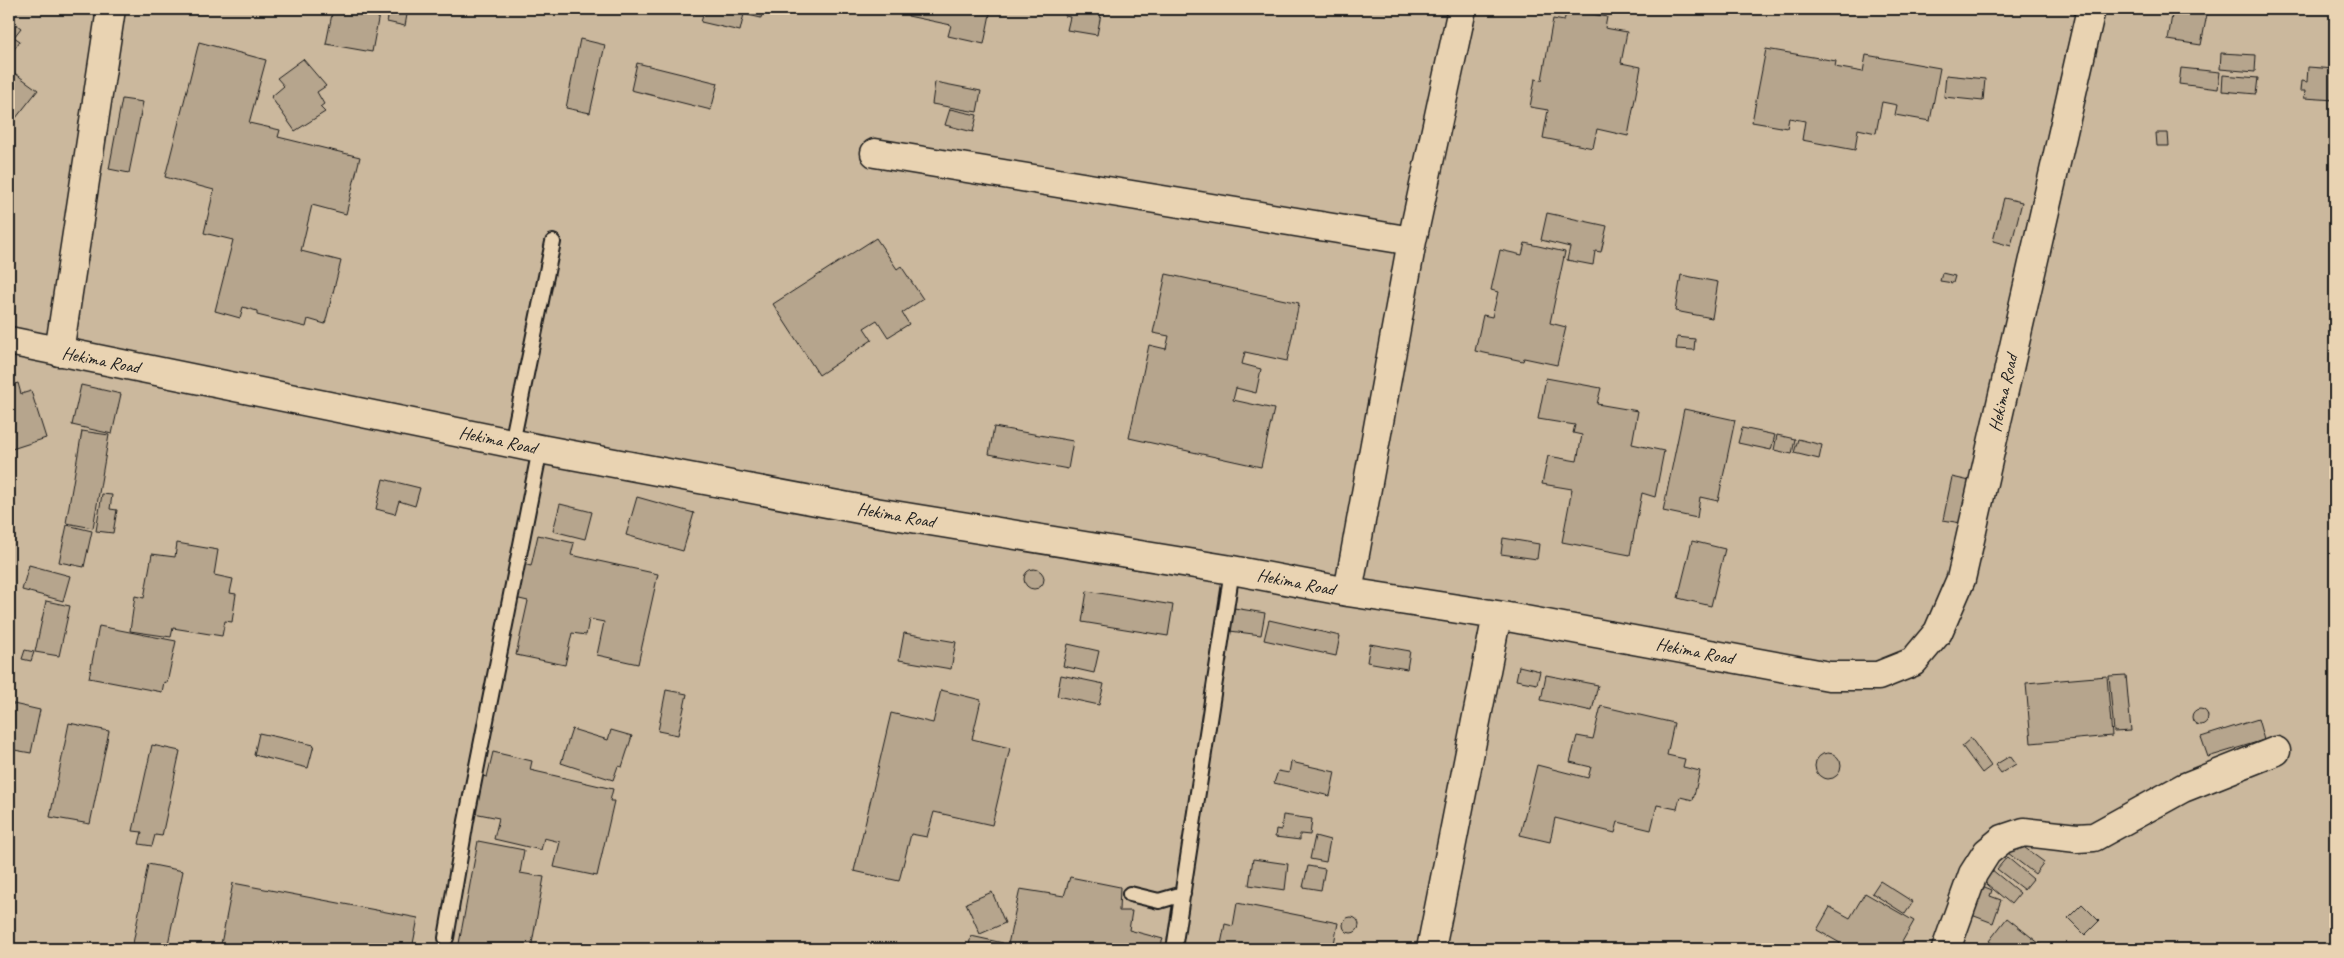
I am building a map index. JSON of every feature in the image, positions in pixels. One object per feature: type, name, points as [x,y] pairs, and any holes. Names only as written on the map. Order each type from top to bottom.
[{"type":"street","points":[[59,352],[111,9]]},
{"type":"street","points":[[1348,592],[1412,241],[1462,9]]},
{"type":"street","name":"Hekima Road","points":[[9,342],[540,449],[874,512],[1232,570],[1348,592],[1497,615],[1829,676],[1878,676],[1912,662],[1938,632],[1960,579],[2091,9]]},
{"type":"street","points":[[875,153],[1412,241]]},
{"type":"street","points":[[1431,949],[1497,615]]},
{"type":"street","points":[[1946,949],[1973,874],[1987,852],[2003,839],[2024,832],[2094,838],[2183,788],[2276,752]]},
{"type":"lane","points":[[512,443],[554,242]]},
{"type":"lane","points":[[446,938],[466,821],[540,449]]},
{"type":"lane","points":[[1174,949],[1232,570]]},
{"type":"lane","points":[[1130,894],[1159,901],[1183,894]]},
{"type":"shaded area","points":[[9,9],[2335,9],[2335,949],[9,949]]},
{"type":"building","points":[[333,9],[380,9],[372,52],[326,44]]},
{"type":"building","points":[[390,9],[408,9],[405,26],[387,22]]},
{"type":"building","points":[[705,9],[769,9],[767,14],[762,13],[761,18],[744,14],[740,31],[701,22]]},
{"type":"building","points":[[909,9],[991,9],[984,44],[948,36],[951,25],[908,16]]},
{"type":"building","points":[[1066,9],[1102,9],[1097,35],[1067,30],[1070,17],[1065,16]]},
{"type":"building","points":[[1567,9],[1607,17],[1605,28],[1627,32],[1621,63],[1641,67],[1628,136],[1597,129],[1593,148],[1543,138],[1548,110],[1530,107],[1535,79],[1542,80],[1553,19],[1564,21]]},
{"type":"building","points":[[2173,9],[2208,9],[2201,45],[2168,40]]},
{"type":"building","points":[[9,19],[21,28],[14,37],[20,41],[9,56]]},
{"type":"building","points":[[580,39],[605,45],[590,113],[566,108]]},
{"type":"building","points":[[199,42],[266,60],[249,123],[280,130],[278,137],[360,157],[346,214],[312,205],[301,251],[341,261],[325,324],[308,319],[306,327],[257,315],[257,311],[243,307],[240,318],[215,311],[233,240],[204,233],[214,190],[165,177]]},
{"type":"building","points":[[1766,49],[1836,61],[1835,67],[1863,72],[1866,55],[1940,68],[1930,121],[1895,115],[1897,105],[1882,102],[1876,133],[1858,129],[1855,150],[1802,140],[1805,121],[1789,118],[1787,128],[1752,122]]},
{"type":"building","points":[[2221,53],[2256,55],[2255,72],[2220,69]]},
{"type":"building","points":[[303,59],[326,86],[317,92],[324,104],[320,107],[325,112],[295,131],[271,97],[284,86],[277,78]]},
{"type":"building","points":[[637,63],[718,83],[711,110],[631,90]]},
{"type":"building","points":[[2308,67],[2335,69],[2335,100],[2304,98],[2305,91],[2300,91],[2301,81],[2307,82]]},
{"type":"building","points":[[2181,68],[2220,72],[2218,89],[2179,84]]},
{"type":"building","points":[[9,69],[38,90],[12,123],[9,121]]},
{"type":"building","points":[[1946,75],[1985,79],[1983,101],[1944,97]]},
{"type":"building","points":[[2223,75],[2258,78],[2256,94],[2222,91]]},
{"type":"building","points":[[935,82],[981,91],[977,112],[932,104]]},
{"type":"building","points":[[122,99],[143,102],[129,173],[109,169]]},
{"type":"building","points":[[950,109],[977,115],[973,132],[945,125]]},
{"type":"building","points":[[2156,133],[2168,133],[2169,146],[2157,146]]},
{"type":"building","points":[[2004,198],[2022,202],[2011,246],[1993,241]]},
{"type":"building","points":[[1547,213],[1607,226],[1601,252],[1595,251],[1593,265],[1567,260],[1570,247],[1541,240]]},
{"type":"building","points":[[876,238],[897,269],[901,266],[923,299],[902,313],[909,324],[888,337],[877,320],[864,328],[872,340],[819,375],[773,304]]},
{"type":"building","points":[[1525,243],[1565,252],[1550,323],[1566,327],[1557,365],[1524,358],[1523,361],[1475,351],[1483,315],[1492,317],[1498,292],[1491,290],[1500,250],[1522,255]]},
{"type":"building","points":[[1942,273],[1955,276],[1953,283],[1940,281]]},
{"type":"building","points":[[1166,274],[1299,303],[1287,361],[1245,352],[1242,364],[1261,369],[1256,393],[1236,388],[1233,400],[1274,409],[1261,467],[1129,438],[1149,345],[1166,349],[1169,336],[1153,333]]},
{"type":"building","points":[[1681,275],[1718,282],[1712,318],[1675,311]]},
{"type":"building","points":[[1677,337],[1695,339],[1694,350],[1676,349]]},
{"type":"building","points":[[1546,378],[1601,388],[1597,404],[1638,411],[1632,444],[1664,451],[1655,497],[1642,493],[1630,555],[1562,542],[1572,489],[1542,484],[1548,456],[1577,461],[1582,435],[1573,433],[1575,425],[1538,419]]},
{"type":"building","points":[[18,383],[21,394],[31,391],[46,438],[9,450],[9,386]]},
{"type":"building","points":[[81,385],[121,394],[112,434],[72,425]]},
{"type":"building","points":[[1684,409],[1735,420],[1718,501],[1700,497],[1697,518],[1663,511]]},
{"type":"building","points":[[994,427],[1073,441],[1068,469],[989,454]]},
{"type":"building","points":[[1742,428],[1775,435],[1771,450],[1738,443]]},
{"type":"building","points":[[82,431],[109,435],[93,528],[66,523]]},
{"type":"building","points":[[1777,435],[1795,439],[1792,454],[1774,450]]},
{"type":"building","points":[[1798,439],[1822,445],[1819,459],[1794,453]]},
{"type":"building","points":[[1952,477],[1970,481],[1961,523],[1943,520]]},
{"type":"building","points":[[383,479],[420,488],[415,506],[399,501],[395,514],[376,509]]},
{"type":"building","points":[[102,494],[112,495],[110,509],[117,510],[113,533],[96,531]]},
{"type":"building","points":[[637,497],[694,513],[683,551],[626,535]]},
{"type":"building","points":[[560,504],[592,512],[585,539],[553,531]]},
{"type":"building","points":[[67,525],[92,531],[84,567],[59,562]]},
{"type":"building","points":[[538,535],[574,543],[571,555],[658,574],[638,664],[597,655],[604,622],[589,619],[586,635],[572,633],[565,665],[516,655],[528,601],[515,598],[523,564],[531,566]]},
{"type":"building","points":[[1503,538],[1539,544],[1537,559],[1501,554]]},
{"type":"building","points":[[1692,541],[1725,549],[1711,606],[1678,598]]},
{"type":"building","points":[[177,543],[218,550],[214,575],[233,579],[230,593],[236,594],[232,622],[225,621],[222,636],[173,628],[171,637],[130,631],[135,596],[144,598],[152,554],[175,557]]},
{"type":"building","points":[[29,565],[70,576],[63,601],[22,590]]},
{"type":"building","points":[[1034,569],[1041,572],[1044,579],[1041,586],[1034,589],[1027,586],[1024,579],[1027,572]]},
{"type":"building","points":[[1087,591],[1173,605],[1168,636],[1082,622]]},
{"type":"building","points":[[46,601],[70,606],[59,656],[35,652]]},
{"type":"building","points":[[1234,608],[1265,613],[1261,635],[1230,631]]},
{"type":"building","points":[[1269,620],[1340,636],[1336,656],[1264,640]]},
{"type":"building","points":[[99,626],[176,641],[167,683],[164,682],[162,692],[89,678]]},
{"type":"building","points":[[904,633],[956,642],[951,669],[899,660]]},
{"type":"building","points":[[1068,644],[1099,651],[1094,673],[1063,666]]},
{"type":"building","points":[[1370,644],[1410,651],[1407,669],[1367,662]]},
{"type":"building","points":[[25,650],[34,652],[31,661],[22,659]]},
{"type":"building","points":[[1519,666],[1540,671],[1537,684],[1516,680]]},
{"type":"building","points":[[1061,675],[1104,684],[1099,705],[1057,696]]},
{"type":"building","points":[[1546,675],[1598,685],[1592,711],[1541,700]]},
{"type":"building","points":[[2126,675],[2131,731],[2114,732],[2109,676]]},
{"type":"building","points":[[2107,676],[2112,736],[2031,743],[2026,683]]},
{"type":"building","points":[[666,690],[687,694],[678,735],[658,731]]},
{"type":"building","points":[[941,690],[981,700],[972,739],[1010,748],[992,825],[934,812],[927,837],[911,834],[899,881],[854,871],[891,713],[933,723]]},
{"type":"building","points":[[9,703],[40,710],[31,753],[9,749]]},
{"type":"building","points":[[1601,706],[1674,723],[1667,755],[1685,759],[1683,767],[1700,771],[1693,800],[1680,797],[1677,809],[1657,805],[1651,830],[1618,822],[1615,833],[1555,818],[1550,842],[1520,835],[1537,765],[1588,778],[1591,767],[1570,762],[1577,736],[1593,739]]},
{"type":"building","points":[[2197,709],[2203,709],[2208,714],[2206,723],[2197,725],[2192,720],[2192,714]]},
{"type":"building","points":[[2258,719],[2264,740],[2208,757],[2201,737]]},
{"type":"building","points":[[69,723],[109,731],[90,824],[50,817]]},
{"type":"building","points":[[572,729],[608,740],[611,730],[632,736],[622,767],[618,766],[613,780],[561,763]]},
{"type":"building","points":[[259,733],[314,745],[308,768],[254,755]]},
{"type":"building","points":[[1971,738],[1991,766],[1982,773],[1962,746]]},
{"type":"building","points":[[152,745],[180,751],[162,836],[155,835],[152,846],[139,844],[142,832],[133,831]]},
{"type":"building","points":[[493,752],[532,761],[530,770],[613,789],[610,801],[614,801],[597,876],[554,867],[560,842],[544,838],[541,850],[494,839],[499,818],[474,813],[482,776],[487,777]]},
{"type":"building","points":[[1828,753],[1837,757],[1841,766],[1837,775],[1828,779],[1819,775],[1815,766],[1819,757]]},
{"type":"building","points":[[2010,756],[2016,764],[2001,773],[1995,765]]},
{"type":"building","points":[[1291,762],[1335,772],[1330,796],[1274,783],[1278,771],[1289,773]]},
{"type":"building","points":[[1283,815],[1312,819],[1310,835],[1300,834],[1300,840],[1275,837],[1276,829],[1281,830]]},
{"type":"building","points":[[1315,836],[1330,840],[1326,862],[1310,859]]},
{"type":"building","points":[[478,841],[524,850],[520,873],[544,877],[531,949],[458,949]]},
{"type":"building","points":[[2017,842],[2044,862],[2035,874],[2008,853]]},
{"type":"building","points":[[2007,857],[2033,879],[2024,890],[1997,869]]},
{"type":"building","points":[[1253,859],[1288,864],[1285,890],[1249,885]]},
{"type":"building","points":[[148,864],[183,871],[167,949],[132,949]]},
{"type":"building","points":[[1308,866],[1325,869],[1321,890],[1303,887]]},
{"type":"building","points":[[1991,869],[2020,893],[2011,904],[1982,880]]},
{"type":"building","points":[[1070,877],[1120,887],[1119,911],[1132,911],[1129,930],[1163,939],[1159,949],[1007,949],[1020,889],[1064,896]]},
{"type":"building","points":[[1880,881],[1913,902],[1905,914],[1872,893]]},
{"type":"building","points":[[233,883],[418,918],[412,949],[220,949]]},
{"type":"building","points":[[1980,885],[1992,890],[1990,896],[2001,900],[1993,923],[1969,914]]},
{"type":"building","points":[[992,892],[1005,923],[980,934],[966,903]]},
{"type":"building","points":[[1865,893],[1914,921],[1898,949],[1836,949],[1840,943],[1817,930],[1830,907],[1850,918]]},
{"type":"building","points":[[1237,903],[1338,923],[1333,949],[1220,949],[1225,924],[1233,926]]},
{"type":"building","points":[[2082,904],[2099,921],[2085,935],[2068,918]]},
{"type":"building","points":[[1351,917],[1357,919],[1359,925],[1357,931],[1351,933],[1345,931],[1343,925],[1345,919]]},
{"type":"building","points":[[2007,918],[2045,948],[1999,949],[1989,941]]},
{"type":"building","points":[[971,936],[1003,943],[1002,949],[968,949]]}]
